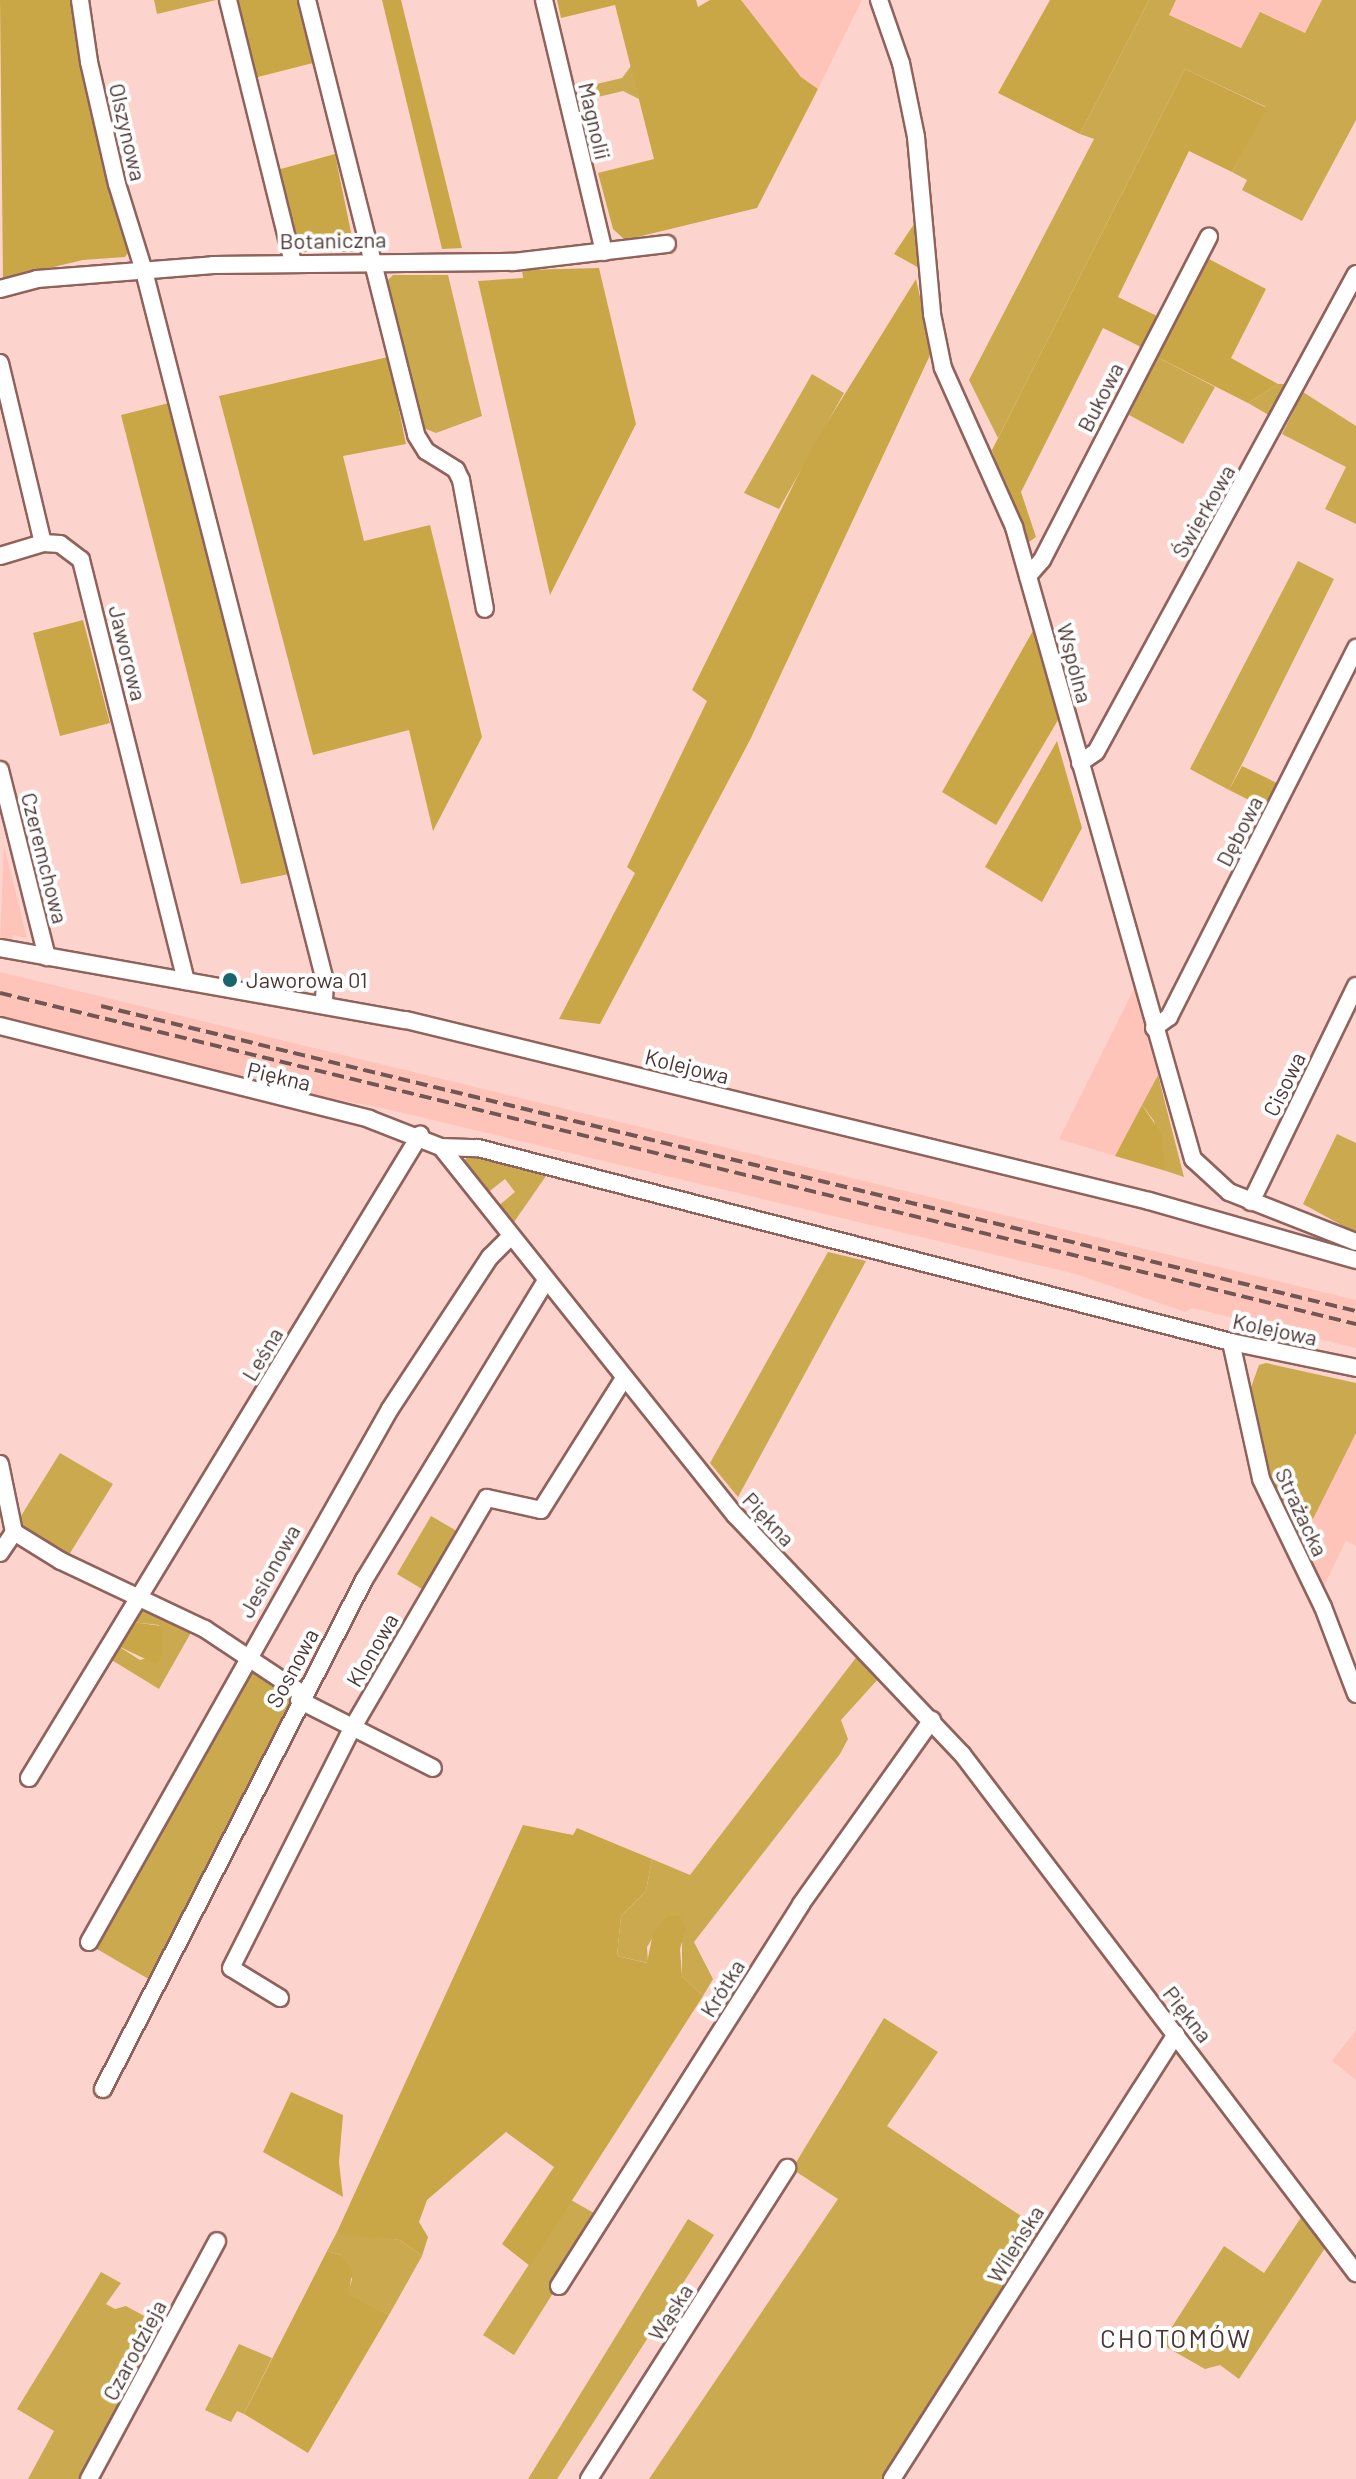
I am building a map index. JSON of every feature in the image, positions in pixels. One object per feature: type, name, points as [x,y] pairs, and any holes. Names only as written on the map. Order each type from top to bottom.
[{"type":"street","name":"Olszynowa","points":[[80,0],[89,62],[117,184],[144,271],[325,981],[324,1003]]},
{"type":"street","points":[[228,0],[293,263]]},
{"type":"street","points":[[307,0],[416,435],[430,455],[456,470],[461,480],[485,609]]},
{"type":"street","name":"Magnolii","points":[[544,0],[604,252]]},
{"type":"street","name":"Wspólna","points":[[879,0],[901,63],[916,137],[932,314],[943,368],[1002,493],[1193,1159],[1215,1184],[1251,1202],[1356,1242]]},
{"type":"street","name":"Bukowa","points":[[1028,576],[1042,560],[1209,237]]},
{"type":"street","name":"Botaniczna","points":[[0,289],[37,279],[144,271],[371,260],[457,264],[667,244]]},
{"type":"street","name":"Świerkowa","points":[[1080,763],[1096,752],[1356,274]]},
{"type":"street","points":[[0,363],[43,543],[0,556]]},
{"type":"street","name":"Jaworowa","points":[[43,543],[60,544],[81,560],[186,981]]},
{"type":"street","name":"Dębowa","points":[[1154,1028],[1169,1017],[1356,648]]},
{"type":"street","name":"Czeremchowa","points":[[0,770],[47,957]]},
{"type":"street","name":"Kolejowa","points":[[0,948],[324,1003],[1149,1201],[1356,1260]]},
{"type":"street","name":"Cisowa","points":[[1251,1202],[1356,986]]},
{"type":"street","name":"Piękna","points":[[0,1026],[420,1135],[441,1147],[545,1282],[736,1516],[932,1720],[1176,2034],[1356,2273]]},
{"type":"street","name":"Leśna","points":[[29,1778],[420,1135]]},
{"type":"street","name":"Kolejowa","points":[[441,1147],[478,1148],[1231,1342],[1356,1368]]},
{"type":"street","name":"Jesionowa","points":[[89,1942],[169,1806],[247,1657],[390,1409],[490,1257],[511,1236]]},
{"type":"street","name":"Sosnowa","points":[[103,2089],[301,1697],[364,1580],[545,1282]]},
{"type":"street","name":"Strażacka","points":[[1231,1342],[1261,1479],[1323,1607],[1356,1694]]},
{"type":"street","name":"Klonowa","points":[[280,1998],[231,1968],[353,1727],[487,1498],[541,1510],[624,1378]]},
{"type":"street","points":[[0,1464],[14,1532],[0,1553]]},
{"type":"street","points":[[14,1532],[61,1561],[141,1596],[247,1657],[301,1697],[433,1768]]},
{"type":"street","name":"Krótka","points":[[559,2286],[801,1904],[932,1720]]},
{"type":"street","name":"Wileńska","points":[[892,2479],[1176,2034]]},
{"type":"street","name":"Wąska","points":[[589,2479],[787,2168]]},
{"type":"street","name":"Czarodzieja","points":[[89,2479],[217,2241]]},
{"type":"shaded area","points":[[0,0],[75,0],[82,28],[82,70],[130,250],[125,257],[83,260],[3,279]]},
{"type":"shaded area","points":[[154,0],[216,0],[157,14]]},
{"type":"shaded area","points":[[235,0],[298,0],[313,63],[254,78]]},
{"type":"shaded area","points":[[382,0],[401,0],[462,248],[442,249]]},
{"type":"shaded area","points":[[557,0],[696,0],[698,7],[710,0],[741,0],[801,77],[818,89],[757,208],[625,240],[613,229],[598,173],[654,159],[615,5],[561,18]]},
{"type":"shaded area","points":[[741,0],[862,0],[818,89],[801,77]]},
{"type":"shaded area","points":[[1050,0],[1149,0],[1080,134],[998,93]]},
{"type":"shaded area","points":[[1149,0],[1176,0],[1169,15],[1241,48],[1260,12],[1305,33],[1322,0],[1356,0],[1356,120],[1302,221],[1242,190],[1247,180],[1232,172],[1266,107],[1185,69],[998,438],[969,380],[1094,139],[1080,134]]},
{"type":"shaded area","points":[[1176,0],[1322,0],[1305,34],[1242,48],[1169,15]]},
{"type":"shaded area","points":[[631,66],[639,99],[623,91],[585,100],[583,109],[576,82],[584,87],[622,78]]},
{"type":"shaded area","points":[[1185,69],[1267,108],[1232,172],[1189,151],[1118,297],[1159,317],[1142,352],[1139,346],[1103,328],[1021,492],[1036,537],[1026,544],[992,450]]},
{"type":"shaded area","points":[[335,154],[355,252],[297,252],[277,170]]},
{"type":"shaded area","points":[[916,221],[921,269],[894,254]]},
{"type":"shaded area","points":[[1207,258],[1266,289],[1231,358],[1278,384],[1248,403],[1157,357]]},
{"type":"shaded area","points":[[599,268],[636,424],[550,595],[478,281],[523,278],[522,270]]},
{"type":"shaded area","points":[[393,275],[448,275],[482,416],[436,433],[421,427],[385,283]]},
{"type":"shaded area","points":[[916,279],[932,351],[751,738],[600,1024],[559,1019],[635,873],[627,867],[707,701],[692,690],[812,447]]},
{"type":"shaded area","points":[[388,357],[406,444],[343,456],[364,541],[430,525],[482,737],[433,831],[409,730],[313,755],[219,396]]},
{"type":"shaded area","points":[[1157,357],[1215,387],[1183,444],[1129,415]]},
{"type":"shaded area","points":[[812,374],[844,393],[779,509],[744,493]]},
{"type":"shaded area","points":[[1278,384],[1289,384],[1269,421],[1267,414],[1248,403]]},
{"type":"shaded area","points":[[1303,392],[1356,426],[1356,524],[1325,509],[1346,467],[1282,434]]},
{"type":"shaded area","points":[[169,403],[289,874],[241,884],[121,415]]},
{"type":"shaded area","points":[[1298,561],[1334,579],[1229,790],[1190,769]]},
{"type":"shaded area","points":[[83,620],[110,723],[60,736],[33,633]]},
{"type":"shaded area","points":[[1035,627],[1061,715],[996,825],[942,792]]},
{"type":"shaded area","points":[[1057,741],[1082,828],[1042,902],[985,867]]},
{"type":"shaded area","points":[[1242,766],[1281,785],[1269,810],[1229,790]]},
{"type":"shaded area","points":[[4,845],[27,938],[13,935],[11,942],[0,940]]},
{"type":"shaded area","points":[[0,972],[1356,1300],[1356,1348],[1193,1308],[1185,1312],[1076,1274],[382,1108],[281,1089],[0,1017]]},
{"type":"shaded area","points":[[1134,989],[1158,1075],[1115,1156],[1059,1139]]},
{"type":"shaded area","points":[[1158,1075],[1184,1177],[1166,1171],[1154,1121],[1142,1105]]},
{"type":"shaded area","points":[[1142,1105],[1161,1133],[1166,1171],[1115,1156]]},
{"type":"shaded area","points":[[1337,1134],[1356,1143],[1356,1233],[1303,1204]]},
{"type":"shaded area","points":[[472,1152],[546,1176],[512,1225],[497,1207],[515,1192],[505,1179],[486,1194],[462,1163]]},
{"type":"shaded area","points":[[828,1252],[866,1261],[738,1497],[710,1463]]},
{"type":"shaded area","points":[[1266,1363],[1356,1383],[1356,1433],[1298,1549],[1270,1474],[1249,1393],[1259,1365]]},
{"type":"shaded area","points":[[1356,1433],[1356,1546],[1346,1541],[1321,1592],[1298,1549]]},
{"type":"shaded area","points":[[60,1453],[113,1484],[67,1558],[24,1534],[21,1516]]},
{"type":"shaded area","points":[[431,1516],[462,1534],[427,1592],[397,1574]]},
{"type":"shaded area","points":[[149,1607],[193,1629],[159,1689],[110,1659],[118,1646],[140,1660],[163,1653],[159,1625],[132,1622],[140,1609]]},
{"type":"shaded area","points":[[132,1622],[162,1626],[163,1653],[156,1664],[118,1646]]},
{"type":"shaded area","points":[[858,1655],[879,1678],[841,1720],[848,1739],[840,1754],[694,1942],[713,1979],[703,1996],[682,1976],[682,1940],[665,1917],[647,1947],[648,1963],[617,1956],[621,1916],[646,1891],[652,1859],[690,1875]]},
{"type":"shaded area","points":[[251,1665],[297,1694],[152,1981],[90,1945]]},
{"type":"shaded area","points":[[523,1825],[573,1835],[577,1828],[652,1859],[646,1891],[621,1916],[617,1956],[647,1963],[653,1933],[665,1917],[679,1915],[686,1928],[680,1949],[682,1976],[703,1996],[530,2266],[502,2244],[554,2167],[506,2132],[427,2200],[419,2222],[428,2237],[422,2256],[400,2240],[342,2235],[337,2232]]},
{"type":"shaded area","points":[[884,2018],[938,2052],[887,2126],[1042,2230],[886,2479],[649,2479],[838,2199],[792,2169]]},
{"type":"shaded area","points":[[1356,2030],[1356,2080],[1332,2061]]},
{"type":"shaded area","points":[[291,2092],[343,2115],[339,2162],[343,2197],[263,2152]]},
{"type":"shaded area","points":[[571,2200],[601,2217],[514,2355],[483,2335]]},
{"type":"shaded area","points":[[1302,2216],[1325,2248],[1239,2379],[1220,2365],[1205,2369],[1161,2344],[1224,2246],[1264,2273]]},
{"type":"shaded area","points":[[688,2219],[714,2235],[557,2479],[528,2479]]},
{"type":"shaded area","points":[[337,2232],[400,2240],[422,2256],[389,2315],[348,2294],[352,2279],[340,2255],[327,2251]]},
{"type":"shaded area","points":[[327,2251],[340,2255],[352,2270],[349,2294],[389,2315],[308,2453],[244,2414]]},
{"type":"shaded area","points":[[101,2272],[121,2283],[106,2304],[115,2309],[126,2306],[166,2328],[83,2479],[28,2479],[54,2431],[17,2409]]},
{"type":"shaded area","points":[[239,2344],[272,2358],[244,2414],[237,2411],[231,2422],[205,2410]]},
{"type":"railway","points":[[0,993],[1356,1324]]},
{"type":"railway","points":[[101,1006],[1356,1311]]},
{"type":"place","name":"Jaworowa 01","points":[[230,980]]},
{"type":"district","name":"CHOTOMÓW","points":[[1176,2338]]}]
